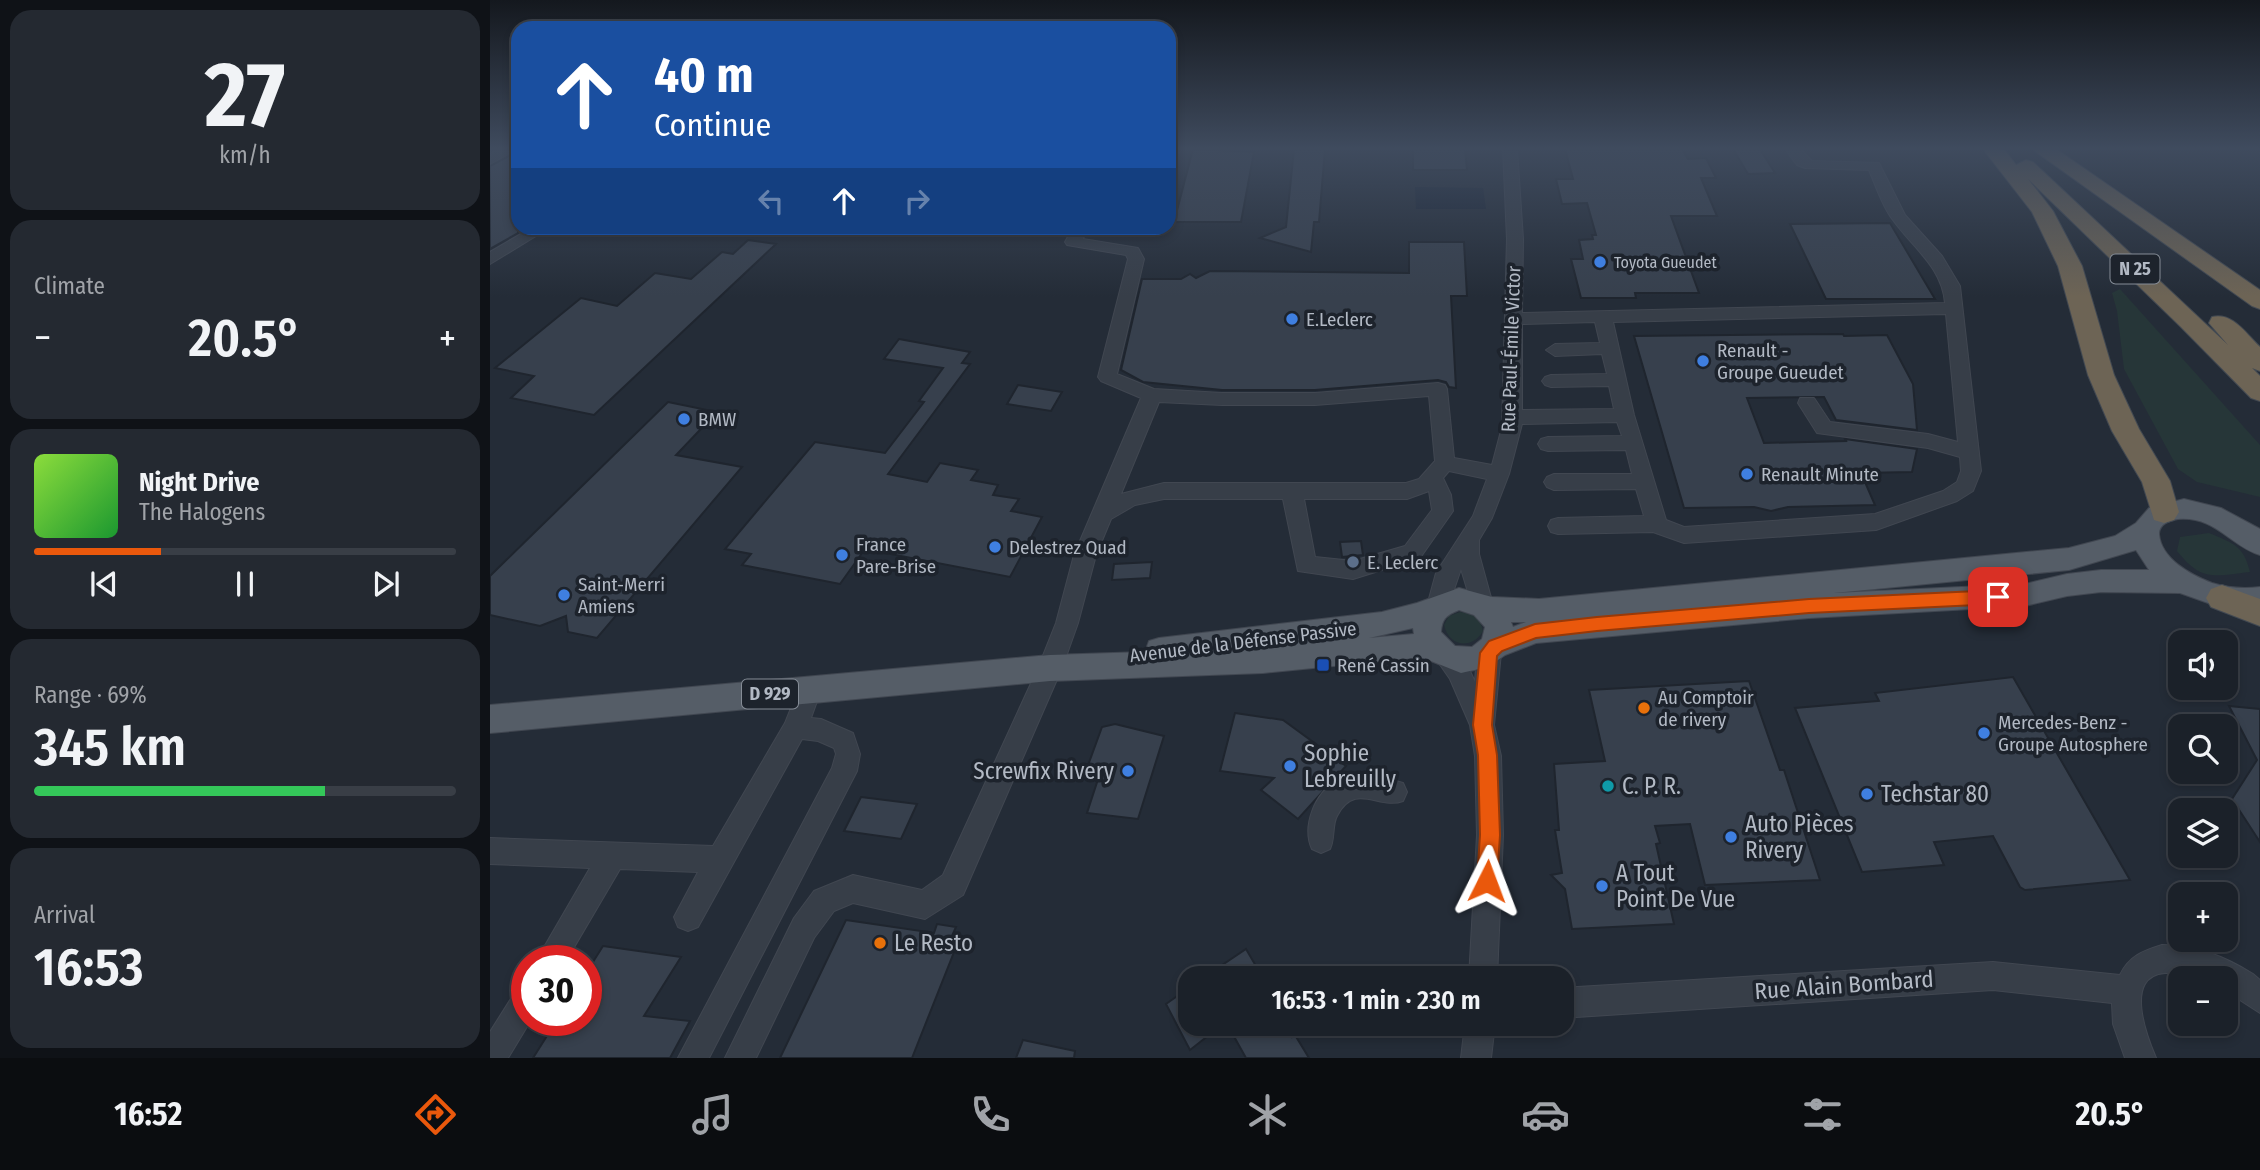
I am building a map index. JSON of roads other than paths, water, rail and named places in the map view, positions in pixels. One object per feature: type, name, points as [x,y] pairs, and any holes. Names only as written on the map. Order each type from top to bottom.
[{"type":"highway","points":[[2032,198],[2042,211],[2070,266],[2101,375],[2126,431],[2156,481],[2155,521]]},
{"type":"highway","name":"N 25","points":[[2060,198],[2189,320],[2260,392]]},
{"type":"highway","name":"N 25","points":[[2084,198],[2260,362]]},
{"type":"highway","points":[[2113,198],[2260,301]]},
{"type":"highway","points":[[2222,598],[2260,613]]},
{"type":"main road","points":[[2183,582],[2101,581],[2067,585],[2025,595],[1809,606],[1597,624],[1535,631],[1468,661],[1441,653],[1427,633],[1426,625],[1436,607],[1459,599],[1485,607],[1539,611],[2069,559],[2123,545],[2155,521],[2180,509],[2260,529]]},
{"type":"main road","points":[[2221,519],[2238,527],[2260,545]]},
{"type":"main road","points":[[2155,521],[2147,540],[2159,561],[2183,582],[2222,598],[2240,601],[2260,598]]},
{"type":"main road","name":"Avenue de la Défense Passive","points":[[1050,668],[1209,642],[1365,628],[1407,620],[1436,607]]},
{"type":"main road","points":[[1485,607],[1499,627],[1492,650]]},
{"type":"main road","name":"Avenue de la Défense Passive","points":[[490,719],[1050,668],[1263,660],[1415,646],[1441,653]]},
{"type":"street","name":"Rue Paul-Émile Victor","points":[[1436,607],[1447,573],[1482,518],[1499,474],[1512,417],[1512,198]]},
{"type":"street","points":[[1603,318],[1625,415],[1644,481],[1657,524],[1665,530],[1684,535],[1876,522],[1950,496],[1966,486],[1971,471],[1952,286],[1936,259],[1898,217],[1889,198]]},
{"type":"street","points":[[490,259],[529,235]]},
{"type":"street","points":[[1076,235],[1073,242],[1132,251],[1136,259],[1107,377],[1152,395],[1222,399],[1315,399],[1438,389],[1438,470],[1443,511],[1412,552],[1353,570],[1306,565],[1292,491]]},
{"type":"street","points":[[1513,319],[1954,308]]},
{"type":"street","points":[[1555,350],[1609,348]]},
{"type":"street","points":[[1551,382],[1617,380]]},
{"type":"street","points":[[740,1058],[804,928],[824,901],[853,889],[925,905],[953,884],[1050,668],[1067,623],[1085,555],[1152,395]]},
{"type":"street","points":[[1807,403],[1824,428],[1928,441],[1969,452]]},
{"type":"street","points":[[1512,417],[1625,415]]},
{"type":"street","points":[[1548,444],[1633,443]]},
{"type":"street","points":[[1438,470],[1499,474]]},
{"type":"street","points":[[1104,513],[1130,498],[1164,491],[1407,491],[1426,484],[1438,470]]},
{"type":"street","points":[[1554,482],[1644,481]]},
{"type":"street","points":[[1558,526],[1657,524]]},
{"type":"street","points":[[1469,541],[1468,554],[1485,607]]},
{"type":"street","points":[[1482,725],[1492,650]]},
{"type":"street","points":[[1441,653],[1459,673],[1482,725],[1488,755],[1490,835],[1484,966]]},
{"type":"street","points":[[688,917],[796,727],[809,690]]},
{"type":"street","points":[[693,1058],[844,771],[848,754],[844,741],[821,730],[796,727]]},
{"type":"street","points":[[1321,840],[1323,817],[1343,791],[1363,784],[1394,792]]},
{"type":"street","points":[[490,851],[721,860]]},
{"type":"street","points":[[560,945],[613,856]]},
{"type":"street","points":[[2141,1058],[2133,1045],[2125,1015],[2126,990],[2137,971],[2156,961],[2181,959],[2209,965],[2239,981],[2260,998]]},
{"type":"street","name":"Rue Alain Bombard","points":[[1574,1002],[1993,976],[2126,990]]},
{"type":"street","points":[[491,1058],[511,1025]]},
{"type":"street","points":[[1476,1058],[1479,1036]]},
{"type":"water","points":[[1416,198],[1484,198],[1486,209],[1416,209]]},
{"type":"place","name":"Toyota Gueudet","points":[[1600,262]]},
{"type":"place","name":"E.Leclerc","points":[[1292,319]]},
{"type":"place","name":"Renault - Groupe Gueudet","points":[[1703,361]]},
{"type":"place","name":"BMW","points":[[684,419]]},
{"type":"place","name":"Renault Minute","points":[[1747,474]]},
{"type":"place","name":"Delestrez Quad","points":[[995,547]]},
{"type":"place","name":"France Pare-Brise","points":[[842,555]]},
{"type":"place","name":"E. Leclerc","points":[[1353,562]]},
{"type":"place","name":"Saint-Merri Amiens","points":[[564,595]]},
{"type":"place","name":"René Cassin","points":[[1323,665]]},
{"type":"place","name":"Au Comptoir de rivery","points":[[1644,708]]},
{"type":"place","name":"Mercedes-Benz - Groupe Autosphere","points":[[1984,733]]},
{"type":"place","name":"Sophie Lebreuilly","points":[[1290,766]]},
{"type":"place","name":"Screwfix Rivery","points":[[1128,771]]},
{"type":"place","name":"C. P. R.","points":[[1608,786]]},
{"type":"place","name":"Techstar 80","points":[[1867,794]]},
{"type":"place","name":"Auto Pièces Rivery","points":[[1731,837]]},
{"type":"place","name":"A Tout Point De Vue","points":[[1602,886]]},
{"type":"place","name":"Le Resto","points":[[880,943]]}]
